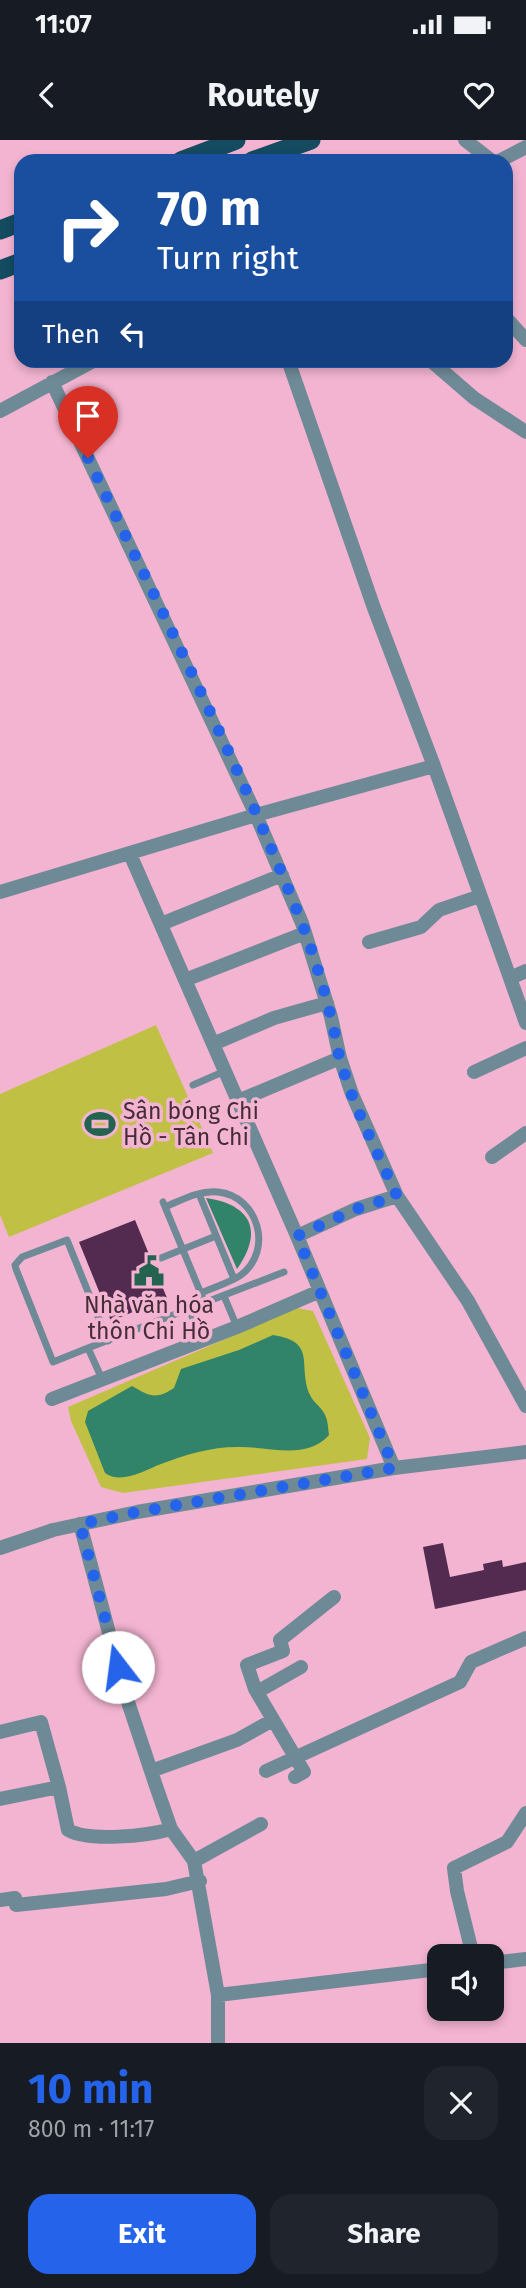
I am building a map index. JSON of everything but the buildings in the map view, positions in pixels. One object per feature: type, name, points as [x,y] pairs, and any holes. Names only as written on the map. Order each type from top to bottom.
[{"type":"highway","points":[[199,154],[236,140]]},
{"type":"highway","points":[[272,154],[311,140]]},
{"type":"street","points":[[465,140],[483,154]]},
{"type":"street","points":[[513,326],[526,340]]},
{"type":"street","points":[[0,411],[79,368]]},
{"type":"street","points":[[291,368],[374,608],[526,1023]]},
{"type":"street","points":[[439,368],[474,398],[526,432]]},
{"type":"street","points":[[52,382],[282,875],[305,933],[352,1094],[397,1196],[468,1301],[526,1406]]},
{"type":"street","points":[[0,892],[256,815],[434,766]]},
{"type":"street","points":[[130,854],[297,1236],[394,1468]]},
{"type":"street","points":[[161,924],[282,875]]},
{"type":"street","points":[[369,942],[421,927],[439,910],[480,896]]},
{"type":"street","points":[[185,980],[305,933]]},
{"type":"street","points":[[510,978],[526,971]]},
{"type":"street","points":[[213,1044],[274,1018],[327,1003]]},
{"type":"street","points":[[474,1072],[526,1048]]},
{"type":"street","points":[[238,1101],[340,1058]]},
{"type":"street","points":[[492,1157],[526,1133]]},
{"type":"street","points":[[297,1236],[356,1209],[397,1196]]},
{"type":"street","points":[[52,1399],[320,1292]]},
{"type":"street","points":[[0,1548],[80,1524],[137,1512],[394,1468],[526,1452]]},
{"type":"street","points":[[80,1524],[125,1693],[150,1771],[171,1829],[194,1861],[200,1881],[218,1994],[218,2043]]},
{"type":"street","points":[[295,1777],[304,1772],[257,1692],[247,1665],[283,1651],[280,1640],[334,1597]]},
{"type":"street","points":[[266,1771],[460,1682],[471,1662],[526,1638]]},
{"type":"street","points":[[257,1692],[301,1667]]},
{"type":"street","points":[[150,1771],[237,1740],[273,1720]]},
{"type":"street","points":[[0,1732],[41,1721],[59,1787],[65,1823],[68,1830],[75,1834],[89,1836],[157,1833],[171,1829]]},
{"type":"street","points":[[0,1799],[59,1787]]},
{"type":"street","points":[[470,1944],[454,1868],[507,1842],[526,1813]]},
{"type":"street","points":[[194,1861],[261,1824]]},
{"type":"street","points":[[0,1900],[15,1898],[16,1905],[166,1889],[200,1881]]},
{"type":"street","points":[[504,1962],[526,1959]]},
{"type":"street","points":[[218,1994],[427,1970]]},
{"type":"lane","points":[[193,1085],[225,1071]]},
{"type":"lane","points":[[198,1194],[234,1279]]},
{"type":"lane","points":[[201,1293],[234,1279],[247,1269],[258,1247],[256,1220],[248,1208],[227,1194],[198,1194],[164,1205],[205,1303]]},
{"type":"lane","points":[[161,1258],[216,1236]]},
{"type":"lane","points":[[108,1341],[67,1240],[22,1257],[15,1265],[16,1269],[53,1362],[88,1348],[108,1341],[285,1272]]},
{"type":"lane","points":[[224,1296],[237,1327]]},
{"type":"lane","points":[[189,1309],[202,1340]]},
{"type":"lane","points":[[88,1348],[102,1380]]},
{"type":"shaded area","name":"Sân bóng Chi Hồ - Tân Chi","points":[[156,1025],[213,1153],[9,1237],[0,1215],[0,1094]]},
{"type":"shaded area","points":[[206,1198],[234,1207],[249,1222],[250,1243],[237,1269]]},
{"type":"shaded area","points":[[297,1308],[313,1311],[370,1438],[367,1459],[123,1493],[101,1487],[71,1421],[68,1407]]},
{"type":"shaded area","points":[[273,1335],[287,1338],[301,1349],[310,1395],[327,1421],[329,1435],[320,1443],[299,1450],[221,1448],[180,1457],[126,1477],[118,1478],[105,1473],[85,1422],[88,1411],[132,1386],[148,1394],[162,1394],[174,1388],[181,1369],[239,1350]]},
{"type":"place","name":"Sân bóng Chi Hồ - Tân Chi","points":[[100,1124]]},
{"type":"place","name":"Nhà văn hóa thôn Chi Hồ","points":[[149,1271]]},
{"type":"route","points":[[88,458],[282,875],[302,923],[318,973],[352,1094],[397,1196],[356,1209],[297,1236],[394,1468],[80,1524],[118,1667]]}]
